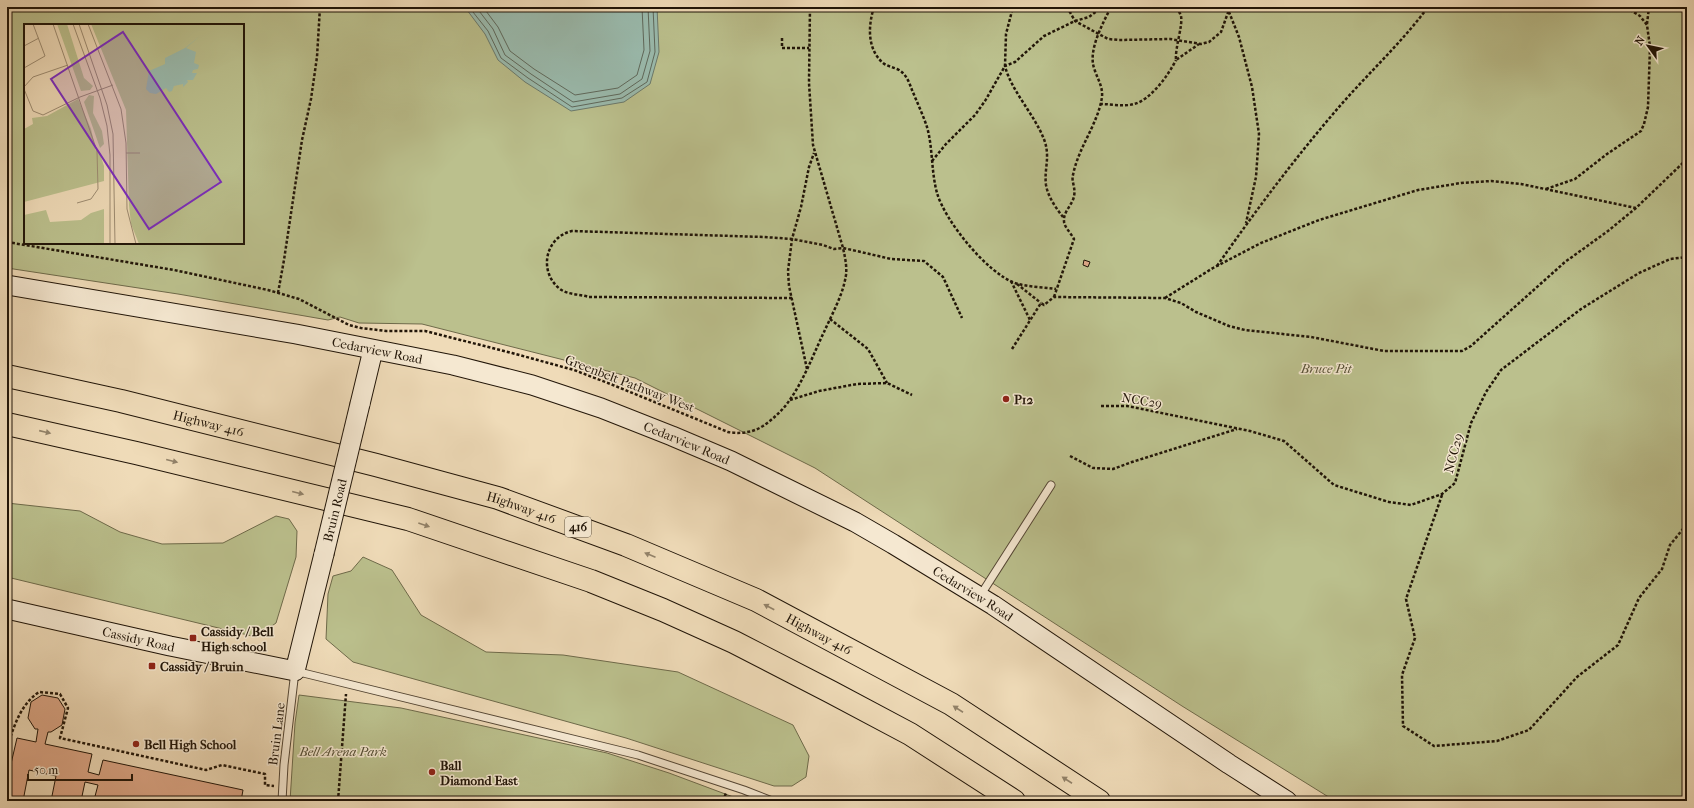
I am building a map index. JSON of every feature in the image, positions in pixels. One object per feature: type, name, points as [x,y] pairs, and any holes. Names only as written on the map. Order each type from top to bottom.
[{"type":"highway","name":"Highway 416","points":[[7,376],[121,401],[437,481],[498,498],[626,545],[756,600],[938,697],[1099,801]]},
{"type":"highway","points":[[7,424],[136,452],[408,520],[591,581],[671,613],[734,642],[831,692],[910,734],[1014,801]]},
{"type":"main road","name":"Cedarview Road","points":[[7,285],[296,334],[453,365],[532,386],[601,408],[672,436],[730,461],[855,522],[980,596],[1229,764],[1287,801]]},
{"type":"main road","name":"Bruin Road","points":[[295,671],[373,350]]},
{"type":"main road","name":"Cassidy Road","points":[[7,609],[170,646],[295,671]]},
{"type":"lane","points":[[980,596],[1051,486]]},
{"type":"lane","points":[[295,671],[638,754],[772,801]]},
{"type":"lane","name":"Bruin Lane","points":[[282,801],[284,764],[295,671]]},
{"type":"path","points":[[278,293],[302,140],[311,98],[317,57],[320,7]]},
{"type":"path","name":"Greenbelt Pathway West","points":[[7,242],[174,270],[278,293],[300,299],[349,325],[361,328],[386,331],[425,331],[512,352],[574,370],[615,385],[728,432],[739,434],[761,427],[783,409],[790,400],[807,369],[830,319],[838,301],[846,275],[846,260],[843,248],[814,152],[808,48],[810,7]]},
{"type":"path","points":[[874,7],[869,26],[874,54],[884,64],[899,70],[908,79],[927,127],[938,194],[949,217],[963,238],[996,272],[1015,283],[1056,289]]},
{"type":"path","points":[[1014,7],[1006,34],[1005,66],[1008,77],[1036,124],[1044,141],[1048,154],[1046,184],[1049,195],[1064,217]]},
{"type":"path","points":[[1067,7],[1075,21],[1108,39],[1177,40],[1200,44]]},
{"type":"path","points":[[932,161],[946,144],[975,115],[985,101],[1005,66],[1015,62],[1044,36],[1075,21],[1089,17],[1102,7]]},
{"type":"path","points":[[1015,283],[1044,305],[1054,297],[1074,239],[1064,223],[1064,217],[1074,197],[1075,190],[1072,176],[1100,104],[1102,88],[1093,66],[1094,54],[1098,34],[1111,7]]},
{"type":"path","points":[[1100,104],[1136,104],[1157,87],[1169,73],[1176,60],[1177,40],[1181,21],[1181,16],[1177,7]]},
{"type":"path","points":[[1217,266],[1258,207],[1334,113],[1383,60],[1428,7]]},
{"type":"path","points":[[1605,7],[1632,11],[1640,16],[1647,25]]},
{"type":"path","points":[[1546,189],[1575,179],[1607,154],[1641,131],[1648,107],[1650,47],[1647,25],[1649,7]]},
{"type":"path","points":[[1176,60],[1200,44],[1209,42],[1221,32],[1228,8]]},
{"type":"path","points":[[1228,8],[1238,36],[1252,86],[1260,134],[1256,177],[1245,225]]},
{"type":"path","points":[[782,38],[782,48],[808,48]]},
{"type":"path","points":[[807,369],[789,286],[788,271],[792,239],[814,152]]},
{"type":"path","points":[[1054,297],[1165,298],[1172,299],[1196,312],[1229,326],[1245,330],[1311,337],[1384,351],[1462,351],[1471,346],[1565,262],[1608,231],[1636,208],[1687,159]]},
{"type":"path","points":[[1165,298],[1217,266],[1261,243],[1319,220],[1418,190],[1461,183],[1491,181],[1521,184],[1636,208]]},
{"type":"path","points":[[792,298],[589,296],[564,292],[556,286],[547,267],[547,255],[554,241],[564,233],[572,231],[792,239],[823,244],[834,248],[843,248],[891,259],[924,261],[943,277],[962,318]]},
{"type":"path","name":"NCC29","points":[[1101,406],[1127,406],[1238,428],[1284,441],[1334,485],[1389,502],[1411,505],[1442,494],[1455,483],[1471,424],[1486,392],[1501,370],[1581,308],[1639,273],[1670,259],[1687,257]]},
{"type":"path","points":[[1010,281],[1030,320]]},
{"type":"path","points":[[1012,349],[1041,303]]},
{"type":"path","points":[[830,319],[868,349],[887,383]]},
{"type":"path","points":[[790,400],[819,391],[857,384],[887,383],[912,395]]},
{"type":"path","points":[[1070,456],[1093,468],[1113,469],[1238,428]]},
{"type":"path","points":[[1442,494],[1406,599],[1415,638],[1402,675],[1403,726],[1434,746],[1497,741],[1529,730],[1577,677],[1618,645],[1640,598],[1662,569],[1670,545],[1687,524]]},
{"type":"path","points":[[338,801],[347,683]]},
{"type":"path","points":[[7,746],[18,715],[29,698],[39,692],[60,694],[68,708],[60,738],[206,770],[222,765],[265,774],[265,785],[283,787]]},
{"type":"green space","name":"Bruce Pit","points":[[7,7],[1687,7],[1687,801],[1335,801],[1182,706],[815,468],[635,378],[422,324],[359,323],[340,317],[328,320],[178,294],[7,268]]},
{"type":"green space","points":[[7,503],[80,511],[120,532],[162,544],[223,543],[276,516],[289,519],[297,531],[296,557],[276,623],[256,637],[7,577]]},
{"type":"green space","points":[[363,557],[392,570],[421,615],[486,652],[563,655],[678,672],[793,725],[809,756],[806,777],[792,786],[774,786],[626,738],[353,662],[326,639],[328,594],[333,576],[351,571]]},
{"type":"green space","name":"Bell Arena Park","points":[[299,695],[401,708],[607,753],[669,773],[744,801],[290,801],[295,723]]},
{"type":"water","points":[[462,7],[657,7],[659,52],[650,84],[624,102],[571,111],[525,82],[498,60],[485,34],[467,10]]},
{"type":"building","points":[[1084,260],[1090,262],[1088,267],[1083,265]]},
{"type":"building","points":[[42,695],[58,698],[65,709],[62,725],[51,732],[48,732],[45,744],[92,754],[88,772],[99,775],[103,760],[243,790],[241,801],[100,801],[94,800],[98,785],[85,782],[81,801],[51,801],[56,776],[29,770],[23,801],[7,801],[7,781],[17,738],[36,742],[38,729],[35,729],[28,718],[31,702]]},
{"type":"place","name":"P12","points":[[1006,399]]},
{"type":"place","name":"Cassidy / Bell High school","points":[[193,638]]},
{"type":"place","name":"Cassidy / Bruin","points":[[152,666]]},
{"type":"place","name":"Bell High School","points":[[136,744]]},
{"type":"place","name":"Ball Diamond East","points":[[432,772]]}]
